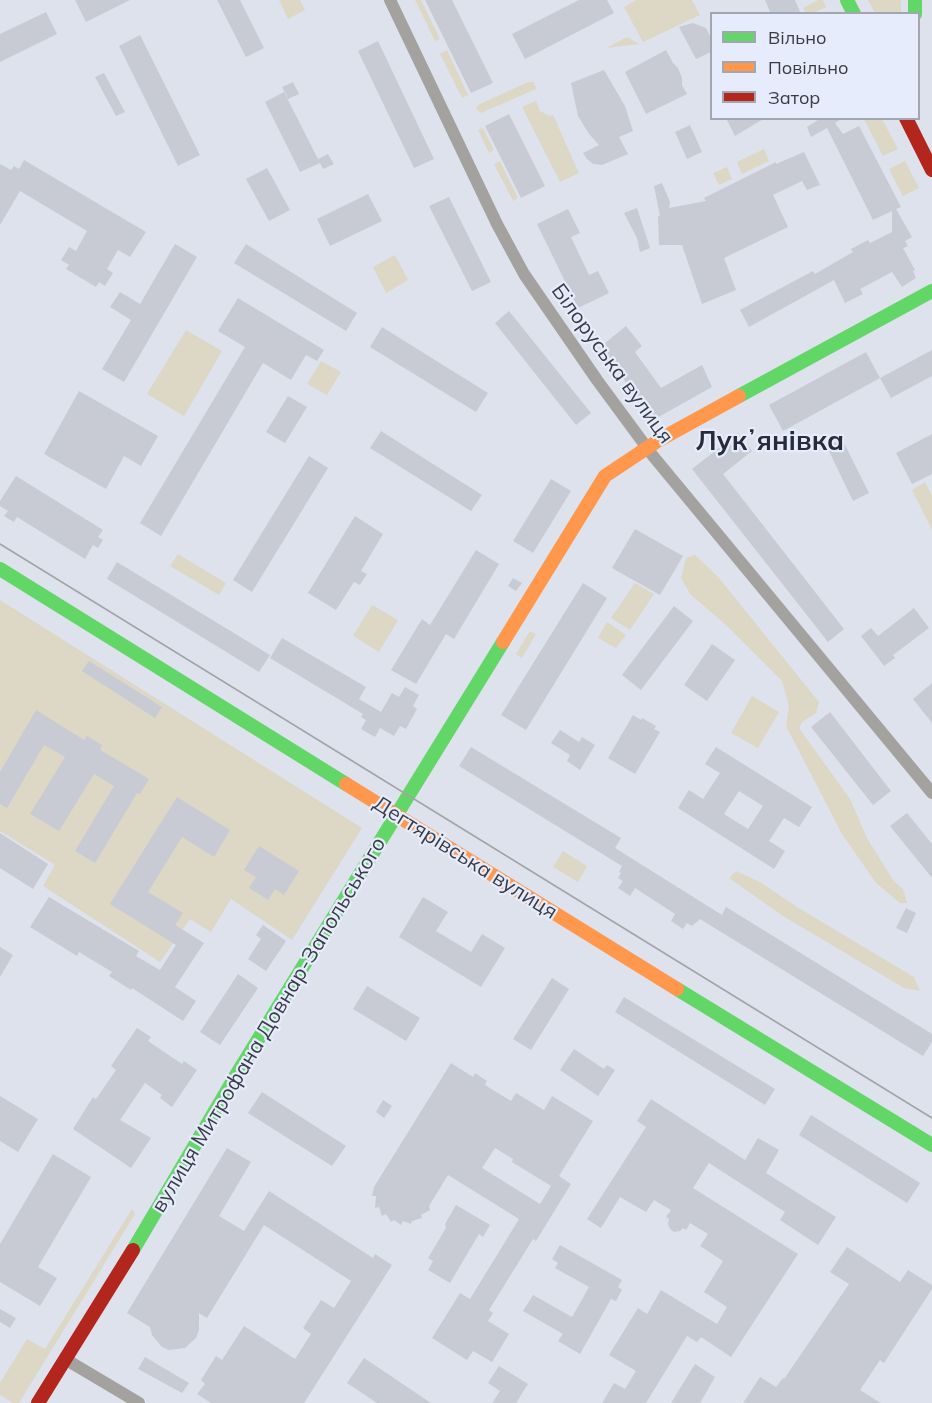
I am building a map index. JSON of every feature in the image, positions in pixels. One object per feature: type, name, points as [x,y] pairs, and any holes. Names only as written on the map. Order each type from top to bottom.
[{"type":"street","name":"Білоруська вулиця","points":[[390,0],[497,224],[524,274],[647,448],[932,793]]},
{"type":"street","points":[[907,120],[932,170]]},
{"type":"street","points":[[916,120],[917,140]]},
{"type":"street","name":"вулиця Митрофана Довнар-Запольського","points":[[38,1403],[137,1244],[238,1072],[605,476],[647,448],[932,291]]},
{"type":"street","name":"Дегтярівська вулиця","points":[[0,569],[396,816],[932,1145]]},
{"type":"street","points":[[65,1359],[139,1403]]},
{"type":"shaded area","points":[[279,0],[300,0],[305,10],[288,19]]},
{"type":"shaded area","points":[[415,0],[421,0],[440,39],[435,41]]},
{"type":"shaded area","points":[[636,0],[692,0],[700,15],[643,42],[624,7]]},
{"type":"shaded area","points":[[818,0],[823,0],[826,7],[815,12],[805,12],[803,8]]},
{"type":"shaded area","points":[[868,0],[901,0],[901,12],[874,12]]},
{"type":"shaded area","points":[[627,37],[639,44],[606,48]]},
{"type":"shaded area","points":[[447,50],[468,95],[462,98],[440,54]]},
{"type":"shaded area","points":[[528,82],[534,82],[536,89],[481,113],[476,109],[478,105]]},
{"type":"shaded area","points":[[536,101],[540,111],[550,116],[553,115],[579,173],[560,182],[522,107]]},
{"type":"shaded area","points":[[865,120],[883,120],[898,149],[883,156]]},
{"type":"shaded area","points":[[483,128],[494,150],[489,153],[478,130]]},
{"type":"shaded area","points":[[764,149],[769,161],[742,174],[737,162]]},
{"type":"shaded area","points":[[500,161],[518,198],[513,201],[494,164]]},
{"type":"shaded area","points":[[905,161],[919,188],[903,196],[889,169]]},
{"type":"shaded area","points":[[727,167],[732,179],[719,185],[713,173]]},
{"type":"shaded area","points":[[395,255],[408,280],[386,293],[373,267]]},
{"type":"shaded area","points":[[186,330],[222,351],[184,416],[147,394]]},
{"type":"shaded area","points":[[321,361],[341,372],[327,395],[307,384]]},
{"type":"shaded area","points":[[925,482],[932,496],[932,530],[912,490]]},
{"type":"shaded area","points":[[178,554],[226,583],[219,595],[170,566]]},
{"type":"shaded area","points":[[695,555],[719,578],[819,702],[816,713],[802,722],[799,728],[850,799],[867,838],[893,880],[903,889],[907,903],[900,903],[876,883],[842,834],[786,726],[789,706],[782,681],[726,625],[691,595],[681,578],[686,558]]},
{"type":"shaded area","points":[[635,583],[654,594],[630,630],[611,618]]},
{"type":"shaded area","points":[[0,600],[362,828],[292,940],[231,899],[211,932],[190,919],[160,962],[43,886],[55,865],[0,831]]},
{"type":"shaded area","points":[[372,605],[398,620],[379,652],[353,636]]},
{"type":"shaded area","points":[[607,622],[626,635],[616,648],[598,638]]},
{"type":"shaded area","points":[[530,631],[536,634],[522,658],[516,654]]},
{"type":"shaded area","points":[[752,696],[779,712],[758,748],[731,733]]},
{"type":"shaded area","points":[[563,851],[587,866],[578,882],[553,867]]},
{"type":"shaded area","points":[[736,871],[760,882],[797,907],[914,977],[920,991],[904,988],[783,916],[729,878]]},
{"type":"shaded area","points":[[132,1209],[135,1214],[19,1403],[13,1403],[0,1395],[0,1383],[27,1339],[45,1349]]},
{"type":"building","points":[[75,0],[130,0],[86,22]]},
{"type":"building","points":[[217,0],[240,0],[264,48],[246,57]]},
{"type":"building","points":[[425,0],[452,0],[493,83],[471,93]]},
{"type":"building","points":[[579,0],[607,0],[614,13],[525,59],[512,34]]},
{"type":"building","points":[[765,0],[795,0],[800,12],[770,12]]},
{"type":"building","points":[[46,12],[57,34],[0,62],[0,34]]},
{"type":"building","points":[[693,23],[706,28],[710,36],[710,52],[696,59],[679,27]]},
{"type":"building","points":[[140,35],[200,155],[178,166],[119,46]]},
{"type":"building","points":[[378,41],[434,159],[414,168],[358,51]]},
{"type":"building","points":[[666,50],[678,68],[687,94],[646,114],[625,72]]},
{"type":"building","points":[[604,70],[625,106],[633,131],[619,137],[628,154],[602,165],[593,164],[583,153],[599,145],[578,116],[571,83]]},
{"type":"building","points":[[104,73],[125,112],[116,116],[95,77]]},
{"type":"building","points":[[293,82],[299,94],[288,99],[282,87]]},
{"type":"building","points":[[284,92],[318,159],[328,154],[334,164],[323,169],[320,163],[300,172],[265,102]]},
{"type":"building","points":[[509,114],[545,186],[521,198],[485,126]]},
{"type":"building","points":[[727,120],[762,120],[735,136]]},
{"type":"building","points":[[818,120],[840,120],[835,123],[843,134],[859,126],[901,207],[896,209],[912,237],[905,241],[908,246],[903,248],[915,270],[913,271],[916,278],[902,287],[892,272],[860,289],[863,294],[845,303],[834,280],[749,327],[740,310],[813,271],[815,274],[853,252],[851,249],[868,240],[870,243],[892,232],[892,211],[873,220],[827,128],[811,137],[807,127]]},
{"type":"building","points":[[690,125],[702,152],[687,159],[675,132]]},
{"type":"building","points":[[804,152],[820,185],[807,190],[802,181],[773,195],[788,227],[724,258],[736,290],[702,304],[682,245],[659,245],[658,216],[660,216],[654,186],[662,183],[670,202],[669,208],[706,201],[704,198],[776,162],[776,164]]},
{"type":"building","points":[[24,160],[146,232],[130,257],[118,250],[107,269],[113,273],[105,286],[99,282],[96,287],[66,269],[69,265],[61,260],[69,247],[76,251],[87,231],[20,191],[0,225],[0,164],[11,170],[14,166],[19,169]]},
{"type":"building","points":[[267,168],[290,210],[269,221],[246,179]]},
{"type":"building","points":[[368,194],[382,221],[330,246],[317,219]]},
{"type":"building","points":[[449,197],[491,282],[472,291],[429,206]]},
{"type":"building","points":[[637,208],[650,248],[640,252],[637,238],[624,213]]},
{"type":"building","points":[[568,209],[580,233],[571,237],[589,275],[598,271],[609,293],[578,308],[537,224]]},
{"type":"building","points":[[175,244],[197,257],[124,382],[102,369],[131,320],[110,307],[120,292],[140,304]]},
{"type":"building","points":[[246,244],[357,313],[346,331],[234,263]]},
{"type":"building","points":[[238,298],[324,350],[317,361],[306,355],[291,380],[263,363],[161,536],[140,523],[245,347],[218,331]]},
{"type":"building","points":[[509,311],[591,413],[576,425],[495,323]]},
{"type":"building","points":[[626,326],[642,346],[635,352],[661,388],[702,365],[712,387],[655,419],[599,348]]},
{"type":"building","points":[[382,327],[488,393],[476,412],[370,347]]},
{"type":"building","points":[[932,350],[932,376],[891,398],[880,378]]},
{"type":"building","points":[[866,352],[880,378],[783,431],[769,405]]},
{"type":"building","points":[[79,391],[158,436],[141,466],[124,456],[106,489],[44,454]]},
{"type":"building","points":[[288,396],[307,407],[285,443],[266,432]]},
{"type":"building","points":[[381,431],[482,495],[471,511],[370,448]]},
{"type":"building","points":[[738,433],[752,451],[723,474],[844,629],[828,642],[692,469]]},
{"type":"building","points":[[932,434],[932,474],[912,484],[896,453]]},
{"type":"building","points":[[842,439],[869,493],[853,501],[827,447]]},
{"type":"building","points":[[309,456],[328,468],[252,592],[233,580]]},
{"type":"building","points":[[16,476],[103,530],[98,537],[103,540],[98,548],[93,545],[85,559],[17,517],[14,522],[4,516],[8,511],[0,506],[0,501]]},
{"type":"building","points":[[551,479],[571,491],[533,553],[513,541]]},
{"type":"building","points":[[355,516],[383,534],[361,571],[367,574],[360,585],[354,582],[336,610],[308,593]]},
{"type":"building","points":[[635,529],[683,556],[660,595],[612,568]]},
{"type":"building","points":[[476,550],[499,564],[454,639],[446,634],[416,684],[391,670],[422,619],[430,625]]},
{"type":"building","points":[[117,562],[270,655],[259,672],[107,579]]},
{"type":"building","points":[[513,578],[522,583],[516,591],[508,586]]},
{"type":"building","points":[[583,583],[607,598],[526,730],[501,715]]},
{"type":"building","points":[[674,606],[693,621],[641,690],[622,675]]},
{"type":"building","points":[[914,608],[929,628],[893,655],[895,658],[884,666],[861,636],[871,628],[878,636]]},
{"type":"building","points":[[282,638],[366,687],[359,699],[381,712],[392,693],[399,697],[405,687],[419,695],[413,706],[417,709],[406,729],[400,726],[394,736],[380,728],[375,737],[361,729],[366,720],[361,717],[363,714],[270,658]]},
{"type":"building","points":[[712,644],[735,660],[707,701],[684,685]]},
{"type":"building","points":[[89,661],[162,707],[155,718],[82,671]]},
{"type":"building","points":[[932,683],[932,723],[913,699]]},
{"type":"building","points":[[36,710],[84,740],[87,736],[102,745],[100,750],[149,779],[140,794],[137,793],[95,863],[75,851],[114,786],[94,774],[59,831],[30,814],[65,757],[44,745],[7,808],[0,804],[0,772]]},
{"type":"building","points":[[830,712],[891,791],[873,805],[811,727]]},
{"type":"building","points":[[633,715],[656,726],[654,729],[660,732],[635,774],[608,758]]},
{"type":"building","points":[[560,730],[579,742],[582,737],[595,745],[580,770],[567,761],[570,755],[551,743]]},
{"type":"building","points":[[471,747],[621,838],[615,848],[722,915],[726,907],[932,1034],[932,1042],[923,1056],[700,919],[692,926],[687,923],[683,929],[671,921],[675,914],[635,888],[630,896],[618,888],[623,881],[618,878],[622,866],[459,766]]},
{"type":"building","points":[[716,747],[812,807],[799,827],[784,818],[769,841],[785,851],[774,869],[678,808],[689,790],[703,799],[720,773],[705,764]],"holes":[[[739,791],[763,806],[748,829],[724,814]]]},
{"type":"building","points":[[177,797],[230,830],[214,857],[182,837],[148,892],[183,913],[175,925],[204,943],[175,987],[196,1001],[183,1021],[109,976],[112,972],[79,952],[77,956],[30,927],[49,897],[139,951],[136,956],[160,970],[176,945],[110,904]]},
{"type":"building","points":[[907,813],[932,844],[932,878],[890,826]]},
{"type":"building","points":[[0,833],[48,864],[33,889],[0,868]]},
{"type":"building","points":[[259,846],[299,871],[284,895],[275,889],[268,900],[249,888],[256,877],[244,870]]},
{"type":"building","points":[[423,897],[448,912],[436,931],[471,952],[482,934],[505,948],[481,987],[399,937]]},
{"type":"building","points":[[906,908],[916,913],[907,933],[896,928]]},
{"type":"building","points":[[263,925],[286,941],[266,971],[248,959],[261,939],[256,935]]},
{"type":"building","points":[[0,947],[13,955],[0,977]]},
{"type":"building","points":[[238,974],[258,988],[220,1045],[200,1032]]},
{"type":"building","points":[[552,978],[569,989],[531,1050],[513,1039]]},
{"type":"building","points":[[367,986],[420,1018],[406,1041],[353,1009]]},
{"type":"building","points":[[624,997],[775,1089],[765,1105],[615,1012]]},
{"type":"building","points":[[137,1028],[151,1037],[148,1041],[182,1064],[184,1061],[197,1070],[172,1107],[160,1098],[162,1095],[145,1083],[120,1120],[151,1138],[131,1168],[73,1129],[93,1097],[96,1099],[116,1070],[111,1066]]},
{"type":"building","points":[[574,1049],[604,1069],[607,1065],[615,1070],[598,1096],[560,1070]]},
{"type":"building","points":[[451,1063],[473,1077],[475,1073],[487,1081],[485,1085],[511,1101],[516,1093],[544,1110],[552,1096],[593,1121],[559,1176],[571,1184],[536,1241],[533,1239],[489,1310],[493,1313],[488,1321],[509,1334],[492,1362],[473,1351],[467,1360],[432,1338],[460,1293],[470,1299],[519,1219],[448,1175],[429,1206],[430,1210],[421,1215],[422,1218],[412,1221],[411,1224],[403,1221],[401,1225],[394,1220],[391,1222],[386,1214],[382,1216],[379,1207],[375,1208],[376,1196],[372,1196],[374,1187]],"holes":[[[495,1148],[513,1159],[512,1162],[551,1186],[540,1204],[482,1168]]]},
{"type":"building","points":[[262,1092],[346,1146],[332,1166],[248,1113]]},
{"type":"building","points":[[0,1096],[38,1119],[18,1152],[0,1141]]},
{"type":"building","points":[[651,1099],[745,1160],[758,1138],[779,1150],[766,1173],[836,1217],[818,1245],[780,1220],[785,1212],[709,1163],[693,1188],[798,1254],[731,1357],[701,1337],[697,1342],[687,1336],[646,1403],[602,1403],[614,1383],[625,1389],[636,1371],[609,1355],[638,1308],[647,1314],[661,1290],[717,1324],[727,1307],[704,1292],[723,1261],[700,1246],[708,1234],[690,1223],[686,1230],[683,1228],[674,1232],[670,1229],[669,1219],[666,1217],[671,1210],[654,1200],[646,1212],[620,1197],[601,1228],[587,1219],[646,1127],[637,1121]]},
{"type":"building","points":[[383,1100],[392,1106],[384,1118],[376,1112]]},
{"type":"building","points":[[811,1115],[920,1183],[907,1203],[799,1135]]},
{"type":"building","points":[[227,1148],[251,1162],[219,1216],[244,1231],[269,1191],[373,1258],[375,1254],[392,1265],[304,1403],[211,1403],[197,1394],[205,1384],[201,1380],[216,1356],[222,1360],[244,1326],[295,1359],[311,1334],[303,1328],[321,1300],[334,1308],[351,1281],[264,1225],[207,1318],[199,1313],[199,1330],[196,1338],[185,1348],[169,1350],[162,1347],[152,1335],[150,1327],[127,1313]]},
{"type":"building","points":[[53,1154],[91,1177],[38,1267],[57,1278],[40,1306],[0,1282],[0,1244]]},
{"type":"building","points":[[456,1205],[490,1225],[483,1237],[479,1234],[450,1283],[428,1270],[433,1261],[428,1258],[446,1228],[445,1224]]},
{"type":"building","points":[[560,1245],[622,1280],[618,1287],[622,1290],[616,1301],[611,1299],[580,1354],[558,1341],[563,1334],[523,1311],[533,1295],[572,1317],[589,1287],[555,1268],[558,1263],[552,1259]]},
{"type":"building","points":[[847,1247],[900,1282],[908,1270],[932,1285],[932,1289],[884,1363],[880,1360],[860,1390],[881,1403],[743,1403],[760,1377],[776,1387],[784,1379],[849,1284],[830,1272]]},
{"type":"building","points":[[0,1309],[16,1318],[10,1328],[0,1322]]},
{"type":"building","points":[[145,1357],[189,1383],[182,1393],[138,1369]]},
{"type":"building","points":[[364,1358],[431,1403],[377,1403],[347,1383]]},
{"type":"building","points":[[695,1364],[715,1377],[700,1403],[671,1403]]},
{"type":"building","points":[[499,1366],[528,1384],[516,1403],[492,1403],[500,1391],[488,1383]]},
{"type":"tram line","points":[[0,544],[932,1118]]},
{"type":"traffic: fast","points":[[847,0],[853,12]]},
{"type":"traffic: fast","points":[[915,0],[915,12]]},
{"type":"traffic: fast","points":[[739,396],[932,291]]},
{"type":"traffic: fast","points":[[0,569],[346,784]]},
{"type":"traffic: fast","points":[[133,1250],[238,1072],[503,642]]},
{"type":"traffic: fast","points":[[677,989],[932,1145]]},
{"type":"traffic: slow","points":[[503,642],[605,476],[659,440],[739,396]]},
{"type":"traffic: slow","points":[[346,784],[677,989]]},
{"type":"traffic: jam","points":[[907,120],[932,170]]},
{"type":"traffic: jam","points":[[38,1403],[133,1250]]},
{"type":"district","name":"Лукʼянівка","points":[[770,442]]}]
